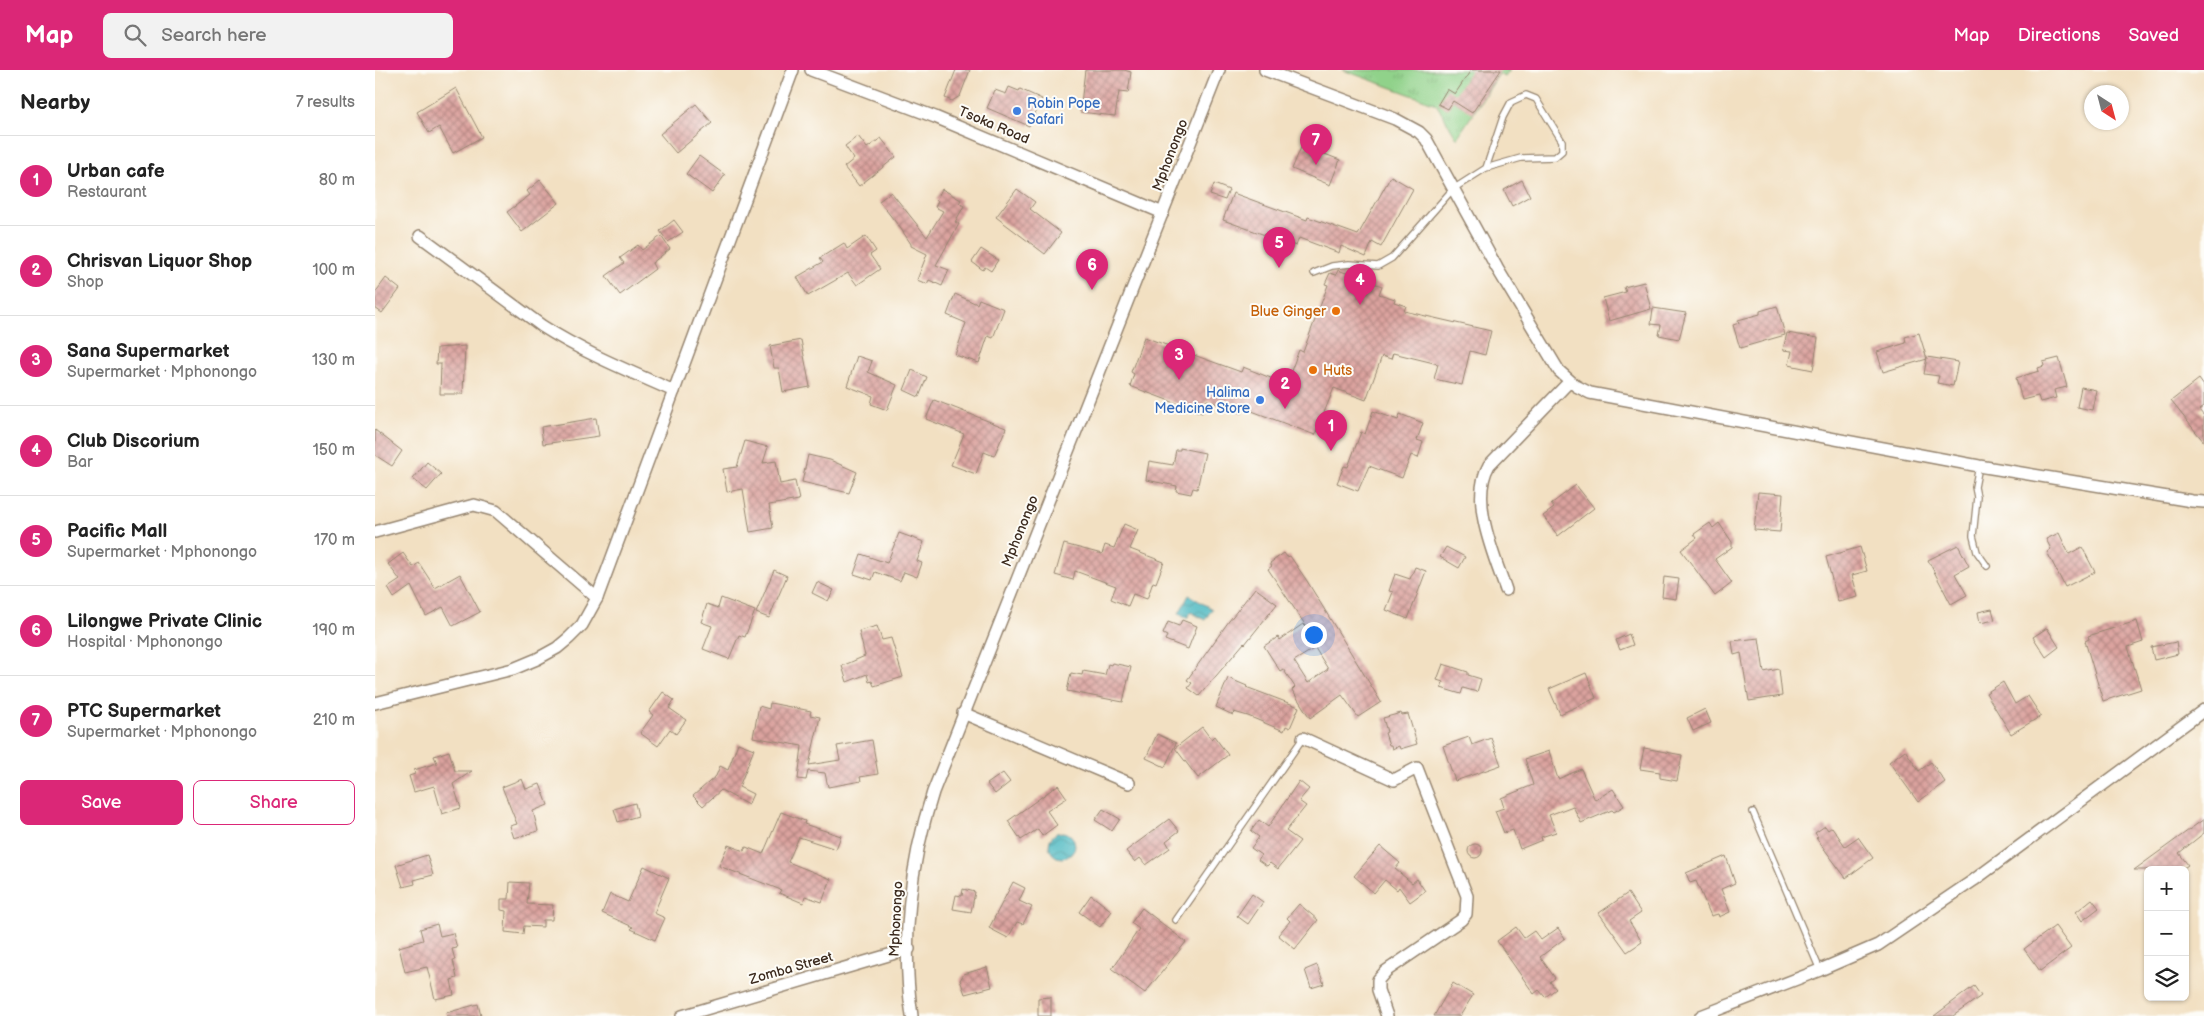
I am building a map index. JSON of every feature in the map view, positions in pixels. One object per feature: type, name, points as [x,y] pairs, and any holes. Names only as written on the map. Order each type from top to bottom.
[{"type":"street","points":[[375,703],[513,669],[557,648],[581,625],[597,598],[793,70]]},
{"type":"street","name":"Tsoka Road","points":[[811,70],[935,117],[1163,213]]},
{"type":"street","name":"Mphonongo","points":[[912,1016],[909,994],[910,906],[920,836],[933,792],[1219,70]]},
{"type":"street","points":[[1265,70],[1395,119],[1419,132],[1426,139],[1502,276],[1559,371],[1569,382],[1590,392],[1979,466],[2192,502],[2204,502]]},
{"type":"street","points":[[420,236],[562,339],[603,360],[674,391]]},
{"type":"street","points":[[1506,590],[1488,538],[1481,495],[1484,473],[1489,465],[1569,382]]},
{"type":"street","points":[[375,532],[474,505],[489,509],[495,511],[597,598]]},
{"type":"street","points":[[1701,1016],[1863,952],[1901,931],[2204,710]]},
{"type":"street","points":[[963,714],[1129,783]]},
{"type":"street","points":[[1303,738],[1395,780],[1417,768],[1467,896],[1466,914],[1461,920],[1381,975],[1377,980],[1378,990],[1387,1016]]},
{"type":"street","name":"Zomba Street","points":[[682,1016],[909,949]]},
{"type":"lane","points":[[1314,273],[1332,266],[1349,264],[1378,266],[1391,258],[1453,189],[1485,168],[1521,158],[1555,157],[1562,151],[1562,141],[1536,98],[1526,95],[1511,102],[1503,117],[1485,168]]},
{"type":"lane","points":[[1979,466],[1975,487],[1977,497],[1973,536],[1977,552],[1987,566]]},
{"type":"lane","points":[[1176,920],[1303,738]]},
{"type":"lane","points":[[1753,812],[1820,970]]},
{"type":"green space","points":[[1343,70],[1510,70],[1505,77],[1499,74],[1457,138],[1436,104]]},
{"type":"water","points":[[1189,595],[1212,609],[1205,620],[1191,612],[1187,618],[1179,613]]},
{"type":"water","points":[[1062,832],[1071,836],[1075,845],[1071,854],[1062,858],[1053,854],[1049,845],[1053,836]]},
{"type":"building","points":[[956,70],[970,70],[960,96],[952,101],[945,98]]},
{"type":"building","points":[[1085,70],[1124,70],[1131,72],[1128,93],[1119,92],[1115,116],[1080,112]]},
{"type":"building","points":[[1471,70],[1501,70],[1472,113],[1453,101],[1448,109],[1438,104],[1447,89],[1455,94]]},
{"type":"building","points":[[1009,87],[1019,91],[1020,89],[1042,99],[1029,126],[987,108],[995,90],[1006,94]]},
{"type":"building","points":[[456,88],[482,137],[453,153],[439,127],[429,133],[417,112]]},
{"type":"building","points":[[696,104],[712,123],[676,153],[660,134]]},
{"type":"building","points":[[858,136],[867,148],[881,138],[896,157],[859,186],[844,167],[854,159],[845,146]]},
{"type":"building","points":[[1302,145],[1340,160],[1330,185],[1292,169]]},
{"type":"building","points":[[699,156],[725,175],[712,193],[686,174]]},
{"type":"building","points":[[1391,176],[1413,189],[1381,247],[1372,242],[1366,257],[1341,246],[1339,253],[1299,238],[1296,246],[1223,220],[1233,193],[1307,220],[1308,217],[1358,235]]},
{"type":"building","points":[[540,180],[559,203],[522,232],[507,212],[530,195],[527,191]]},
{"type":"building","points":[[1522,180],[1530,196],[1512,206],[1504,190]]},
{"type":"building","points":[[1214,184],[1229,190],[1225,200],[1210,195]]},
{"type":"building","points":[[942,189],[961,200],[959,203],[964,206],[955,222],[959,224],[936,265],[949,270],[942,286],[929,280],[927,284],[917,280],[927,254],[911,246],[901,229],[879,201],[891,192],[927,237],[943,211],[935,207],[938,201],[936,200]]},
{"type":"building","points":[[1017,189],[1035,202],[1030,209],[1061,233],[1045,254],[996,217]]},
{"type":"building","points":[[674,220],[683,232],[668,242],[660,231]]},
{"type":"building","points":[[661,236],[670,249],[652,263],[655,269],[620,295],[606,276],[624,263],[620,258],[638,245],[642,250]]},
{"type":"building","points":[[866,236],[876,251],[870,255],[880,269],[857,285],[848,273],[808,296],[797,277],[823,262],[820,258],[844,243],[847,249]]},
{"type":"building","points":[[981,249],[998,260],[991,271],[985,267],[983,270],[972,262]]},
{"type":"building","points":[[1338,270],[1382,286],[1379,294],[1395,299],[1394,302],[1406,306],[1404,311],[1491,331],[1485,355],[1470,351],[1462,385],[1434,379],[1438,364],[1393,353],[1391,359],[1382,356],[1366,400],[1334,388],[1315,435],[1244,408],[1242,413],[1207,400],[1202,413],[1130,386],[1134,374],[1131,372],[1144,337],[1241,372],[1243,367],[1286,384],[1299,350],[1303,352],[1328,285],[1325,284],[1330,273],[1336,275]]},
{"type":"building","points":[[386,278],[400,289],[382,313],[375,308],[375,293]]},
{"type":"building","points":[[1644,282],[1651,309],[1609,321],[1603,298],[1626,292],[1624,287]]},
{"type":"building","points":[[955,294],[977,304],[979,299],[1004,309],[993,338],[988,336],[979,363],[955,355],[966,323],[947,315]]},
{"type":"building","points":[[1777,306],[1785,335],[1740,348],[1733,325],[1739,323],[1738,320],[1760,314],[1760,311]]},
{"type":"building","points":[[1653,308],[1686,313],[1679,339],[1659,335],[1661,325],[1651,324]]},
{"type":"building","points":[[1787,333],[1818,338],[1813,370],[1789,365],[1792,351],[1783,350]]},
{"type":"building","points":[[1919,333],[1927,359],[1883,372],[1877,352],[1906,343],[1905,337]]},
{"type":"building","points":[[801,340],[810,387],[783,392],[779,368],[774,368],[770,346]]},
{"type":"building","points":[[465,346],[463,394],[440,394],[441,364],[436,364],[437,348]]},
{"type":"building","points":[[857,356],[872,361],[868,372],[897,385],[887,410],[871,404],[873,396],[847,386]]},
{"type":"building","points":[[1927,357],[1958,362],[1953,386],[1937,383],[1939,376],[1924,374]]},
{"type":"building","points":[[2059,358],[2067,387],[2054,390],[2056,398],[2040,402],[2038,396],[2022,400],[2016,378],[2039,371],[2038,368],[2044,366],[2043,362]]},
{"type":"building","points":[[912,370],[927,377],[919,397],[904,390]]},
{"type":"building","points":[[2199,379],[2204,386],[2204,406],[2199,410],[2204,416],[2204,442],[2171,401]]},
{"type":"building","points":[[2081,387],[2096,390],[2092,410],[2077,407]]},
{"type":"building","points":[[934,400],[1006,428],[994,456],[984,452],[976,474],[951,465],[964,434],[926,419]]},
{"type":"building","points":[[1373,411],[1398,420],[1400,414],[1423,423],[1417,440],[1423,442],[1418,458],[1411,455],[1402,478],[1369,466],[1358,491],[1337,483],[1344,466],[1348,467],[1361,432],[1365,434]]},
{"type":"building","points":[[596,418],[599,436],[543,444],[541,427]]},
{"type":"building","points":[[375,430],[402,451],[392,466],[375,455]]},
{"type":"building","points":[[745,441],[768,447],[763,463],[776,461],[780,484],[795,481],[799,500],[769,505],[773,528],[750,532],[743,489],[727,492],[723,469],[737,467]]},
{"type":"building","points":[[1180,448],[1205,453],[1197,489],[1193,488],[1191,494],[1176,491],[1177,486],[1146,480],[1149,461],[1173,465],[1176,450],[1180,450]]},
{"type":"building","points":[[808,455],[830,460],[857,472],[849,493],[802,482]]},
{"type":"building","points":[[427,462],[441,474],[427,490],[413,479]]},
{"type":"building","points":[[1576,485],[1594,508],[1558,536],[1543,516],[1554,508],[1551,504]]},
{"type":"building","points":[[1758,492],[1783,494],[1780,532],[1754,530]]},
{"type":"building","points":[[1710,523],[1713,528],[1719,523],[1732,542],[1732,547],[1715,559],[1732,583],[1715,596],[1681,550],[1697,538],[1694,534]]},
{"type":"building","points":[[1124,524],[1138,530],[1130,549],[1164,562],[1156,583],[1153,582],[1147,599],[1133,594],[1128,606],[1111,599],[1116,586],[1075,571],[1073,580],[1055,575],[1064,544],[1102,554],[1105,545],[1114,548]]},
{"type":"building","points":[[899,533],[924,542],[917,561],[922,563],[917,577],[904,572],[900,581],[875,572],[872,580],[854,574],[861,554],[887,563]]},
{"type":"building","points":[[2059,533],[2069,554],[2082,547],[2095,572],[2065,587],[2047,552],[2051,549],[2046,539]]},
{"type":"building","points":[[1958,545],[1969,566],[1955,574],[1967,595],[1951,604],[1928,560]]},
{"type":"building","points":[[1446,547],[1465,557],[1459,568],[1440,557]]},
{"type":"building","points":[[1860,547],[1867,571],[1852,575],[1858,597],[1838,602],[1826,557]]},
{"type":"building","points":[[403,553],[413,567],[419,563],[435,588],[460,574],[480,612],[453,626],[443,607],[426,616],[411,586],[394,598],[388,588],[400,580],[388,564]]},
{"type":"building","points":[[1284,553],[1287,557],[1290,556],[1381,702],[1358,717],[1342,695],[1310,718],[1292,690],[1295,687],[1283,669],[1280,671],[1264,646],[1278,637],[1280,640],[1303,624],[1308,629],[1268,569],[1272,566],[1270,563]],"holes":[[[1315,648],[1328,669],[1308,683],[1294,661]]]},
{"type":"building","points":[[1415,567],[1426,571],[1408,619],[1386,610],[1393,592],[1389,591],[1395,574],[1410,579]]},
{"type":"building","points":[[774,570],[787,576],[769,618],[756,613]]},
{"type":"building","points":[[1664,577],[1679,579],[1676,599],[1662,597]]},
{"type":"building","points":[[817,582],[834,590],[828,601],[812,593]]},
{"type":"building","points":[[1255,588],[1277,604],[1199,696],[1188,688],[1192,683],[1187,680]]},
{"type":"building","points":[[721,598],[755,611],[745,637],[739,635],[729,659],[703,649],[712,626],[701,622],[707,604],[718,608]]},
{"type":"building","points":[[1992,609],[1995,620],[1980,623],[1978,612]]},
{"type":"building","points":[[1182,620],[1197,626],[1188,649],[1165,640],[1167,636],[1163,634],[1168,622],[1179,626]]},
{"type":"building","points":[[2137,621],[2143,642],[2128,647],[2141,689],[2103,701],[2085,641],[2089,639],[2088,636]]},
{"type":"building","points":[[877,626],[882,640],[891,638],[903,677],[874,686],[872,681],[869,682],[867,674],[847,682],[842,666],[865,656],[859,631]]},
{"type":"building","points":[[2047,628],[2059,647],[2046,657],[2033,637]]},
{"type":"building","points":[[1629,634],[1633,645],[1620,650],[1616,640]]},
{"type":"building","points":[[1759,638],[1764,672],[1779,669],[1782,696],[1749,701],[1741,653],[1734,655],[1732,641]]},
{"type":"building","points":[[2176,642],[2178,654],[2154,660],[2151,647]]},
{"type":"building","points":[[1112,663],[1131,667],[1123,702],[1067,691],[1071,673],[1082,675],[1083,671],[1105,675],[1108,664],[1111,665]]},
{"type":"building","points":[[1443,664],[1468,672],[1468,675],[1481,679],[1477,692],[1463,688],[1461,694],[1441,688],[1443,682],[1437,680]]},
{"type":"building","points":[[1586,673],[1596,698],[1560,714],[1549,689]]},
{"type":"building","points":[[1228,678],[1246,687],[1299,707],[1290,728],[1286,726],[1284,731],[1248,716],[1234,712],[1233,715],[1216,707]]},
{"type":"building","points":[[2003,682],[2015,704],[2028,696],[2041,716],[2011,734],[1986,693]]},
{"type":"building","points":[[663,692],[674,700],[669,708],[686,720],[676,734],[670,729],[658,746],[640,733],[653,715],[649,712]]},
{"type":"building","points":[[770,703],[811,711],[810,715],[820,717],[809,765],[840,760],[837,746],[872,740],[878,774],[860,777],[861,781],[828,787],[825,773],[808,771],[806,780],[798,779],[802,746],[753,737],[759,706],[769,709]]},
{"type":"building","points":[[1705,709],[1711,723],[1693,731],[1687,718]]},
{"type":"building","points":[[1401,713],[1402,715],[1408,714],[1417,744],[1400,749],[1399,746],[1392,749],[1385,733],[1387,732],[1383,718]]},
{"type":"building","points":[[1202,727],[1211,739],[1214,736],[1228,755],[1198,778],[1175,748]]},
{"type":"building","points":[[1157,734],[1176,743],[1165,767],[1146,758]]},
{"type":"building","points":[[1469,737],[1472,745],[1491,738],[1501,765],[1455,781],[1443,746]]},
{"type":"building","points":[[738,743],[754,749],[739,787],[753,794],[748,805],[721,790],[703,806],[693,796],[716,776],[720,766],[728,770]]},
{"type":"building","points":[[1644,748],[1682,755],[1677,781],[1660,778],[1660,772],[1640,769]]},
{"type":"building","points":[[1905,750],[1919,771],[1931,762],[1945,782],[1918,802],[1889,762]]},
{"type":"building","points":[[449,751],[455,771],[472,771],[453,784],[461,808],[442,814],[434,786],[414,792],[409,776],[415,774],[414,770],[437,763],[434,756]]},
{"type":"building","points":[[1549,751],[1558,779],[1581,769],[1595,800],[1613,789],[1624,806],[1614,812],[1612,810],[1581,823],[1573,806],[1549,815],[1556,832],[1541,837],[1542,840],[1520,849],[1513,830],[1504,833],[1495,811],[1504,808],[1501,798],[1533,785],[1525,759]]},
{"type":"building","points":[[1003,773],[1010,782],[995,794],[987,784]]},
{"type":"building","points":[[522,779],[526,789],[540,784],[548,805],[533,811],[538,831],[514,838],[510,826],[517,824],[502,787]]},
{"type":"building","points":[[1299,781],[1309,789],[1299,801],[1306,806],[1286,831],[1300,841],[1278,869],[1270,863],[1267,866],[1258,860],[1261,855],[1251,848],[1259,837],[1251,831],[1259,820],[1268,827]]},
{"type":"building","points":[[1058,785],[1067,798],[1047,811],[1057,825],[1042,836],[1038,829],[1021,840],[1008,821]]},
{"type":"building","points":[[635,803],[638,816],[618,822],[614,809]]},
{"type":"building","points":[[1103,809],[1120,819],[1112,831],[1095,820]]},
{"type":"building","points":[[781,812],[805,821],[804,824],[841,836],[836,849],[799,837],[788,862],[831,879],[822,902],[805,896],[803,903],[779,893],[781,890],[719,866],[728,845],[744,851],[746,847],[763,854]]},
{"type":"building","points":[[1169,819],[1179,831],[1166,841],[1170,848],[1146,865],[1140,858],[1135,862],[1126,851]]},
{"type":"building","points":[[2204,819],[2204,833],[2179,853],[2188,865],[2144,866],[2144,870],[2134,870]]},
{"type":"building","points":[[1825,826],[1828,830],[1832,827],[1845,846],[1858,837],[1873,858],[1846,878],[1816,838],[1818,837],[1815,833]]},
{"type":"building","points":[[1475,844],[1480,846],[1482,851],[1480,856],[1475,858],[1470,856],[1468,851],[1470,846]]},
{"type":"building","points":[[1380,846],[1400,863],[1395,869],[1412,883],[1417,879],[1425,891],[1410,902],[1399,887],[1397,890],[1385,880],[1374,893],[1354,876]]},
{"type":"building","points":[[427,855],[433,875],[414,880],[415,884],[403,887],[396,865]]},
{"type":"building","points":[[1726,856],[1735,883],[1721,889],[1730,912],[1719,917],[1718,914],[1711,916],[1696,881],[1690,883],[1686,873]]},
{"type":"building","points":[[644,866],[669,878],[654,913],[665,918],[655,940],[631,929],[633,927],[602,913],[610,894],[628,902]]},
{"type":"building","points":[[510,882],[529,883],[527,904],[553,905],[552,920],[543,920],[543,927],[524,926],[523,934],[505,932],[506,911],[501,910],[501,899],[509,899]]},
{"type":"building","points":[[1013,882],[1025,888],[1019,901],[1032,907],[1023,924],[1017,922],[1008,938],[989,928]]},
{"type":"building","points":[[963,889],[975,892],[971,912],[953,909],[956,895],[962,896]]},
{"type":"building","points":[[1628,893],[1641,913],[1629,921],[1642,942],[1627,952],[1599,913]]},
{"type":"building","points":[[1252,894],[1263,902],[1248,924],[1237,916]]},
{"type":"building","points":[[1091,895],[1112,911],[1100,927],[1079,912]]},
{"type":"building","points":[[2092,899],[2099,908],[2082,921],[2076,912]]},
{"type":"building","points":[[1299,904],[1318,920],[1295,949],[1278,935],[1290,921],[1287,918]]},
{"type":"building","points":[[1142,908],[1186,942],[1145,993],[1112,969],[1139,929],[1131,923]]},
{"type":"building","points":[[437,924],[440,936],[453,933],[457,948],[452,949],[457,978],[451,980],[454,995],[435,999],[427,967],[405,972],[399,947],[423,940],[420,929]]},
{"type":"building","points":[[2055,926],[2071,948],[2040,971],[2024,949]]},
{"type":"building","points":[[1516,927],[1524,938],[1534,931],[1541,940],[1558,928],[1565,938],[1540,957],[1555,978],[1550,982],[1556,989],[1545,997],[1539,990],[1534,994],[1497,941]]},
{"type":"building","points":[[1317,965],[1324,984],[1311,988],[1305,970]]},
{"type":"building","points":[[987,967],[992,987],[965,994],[960,980],[964,974]]},
{"type":"building","points":[[1453,983],[1473,995],[1460,1016],[1434,1016]]},
{"type":"building","points":[[1974,986],[1981,996],[1953,1016],[1934,1016]]},
{"type":"building","points":[[1051,997],[1051,1016],[1038,1016],[1038,998]]},
{"type":"building","points":[[478,1004],[481,1016],[447,1016],[446,1013]]},
{"type":"place","name":"Robin Pope Safari","points":[[1017,111]]},
{"type":"place","name":"PTC Supermarket","points":[[1316,165]]},
{"type":"place","name":"Pacific Mall","points":[[1279,268]]},
{"type":"place","name":"Lilongwe Private Clinic","points":[[1092,290]]},
{"type":"place","name":"Club Discorium","points":[[1360,305]]},
{"type":"place","name":"Blue Ginger","points":[[1336,311]]},
{"type":"place","name":"Huts","points":[[1313,370]]},
{"type":"place","name":"Sana Supermarket","points":[[1179,380]]},
{"type":"place","name":"Halima Medicine Store","points":[[1260,400]]},
{"type":"place","name":"Chrisvan Liquor Shop","points":[[1285,409]]},
{"type":"place","name":"Urban cafe","points":[[1331,451]]}]
